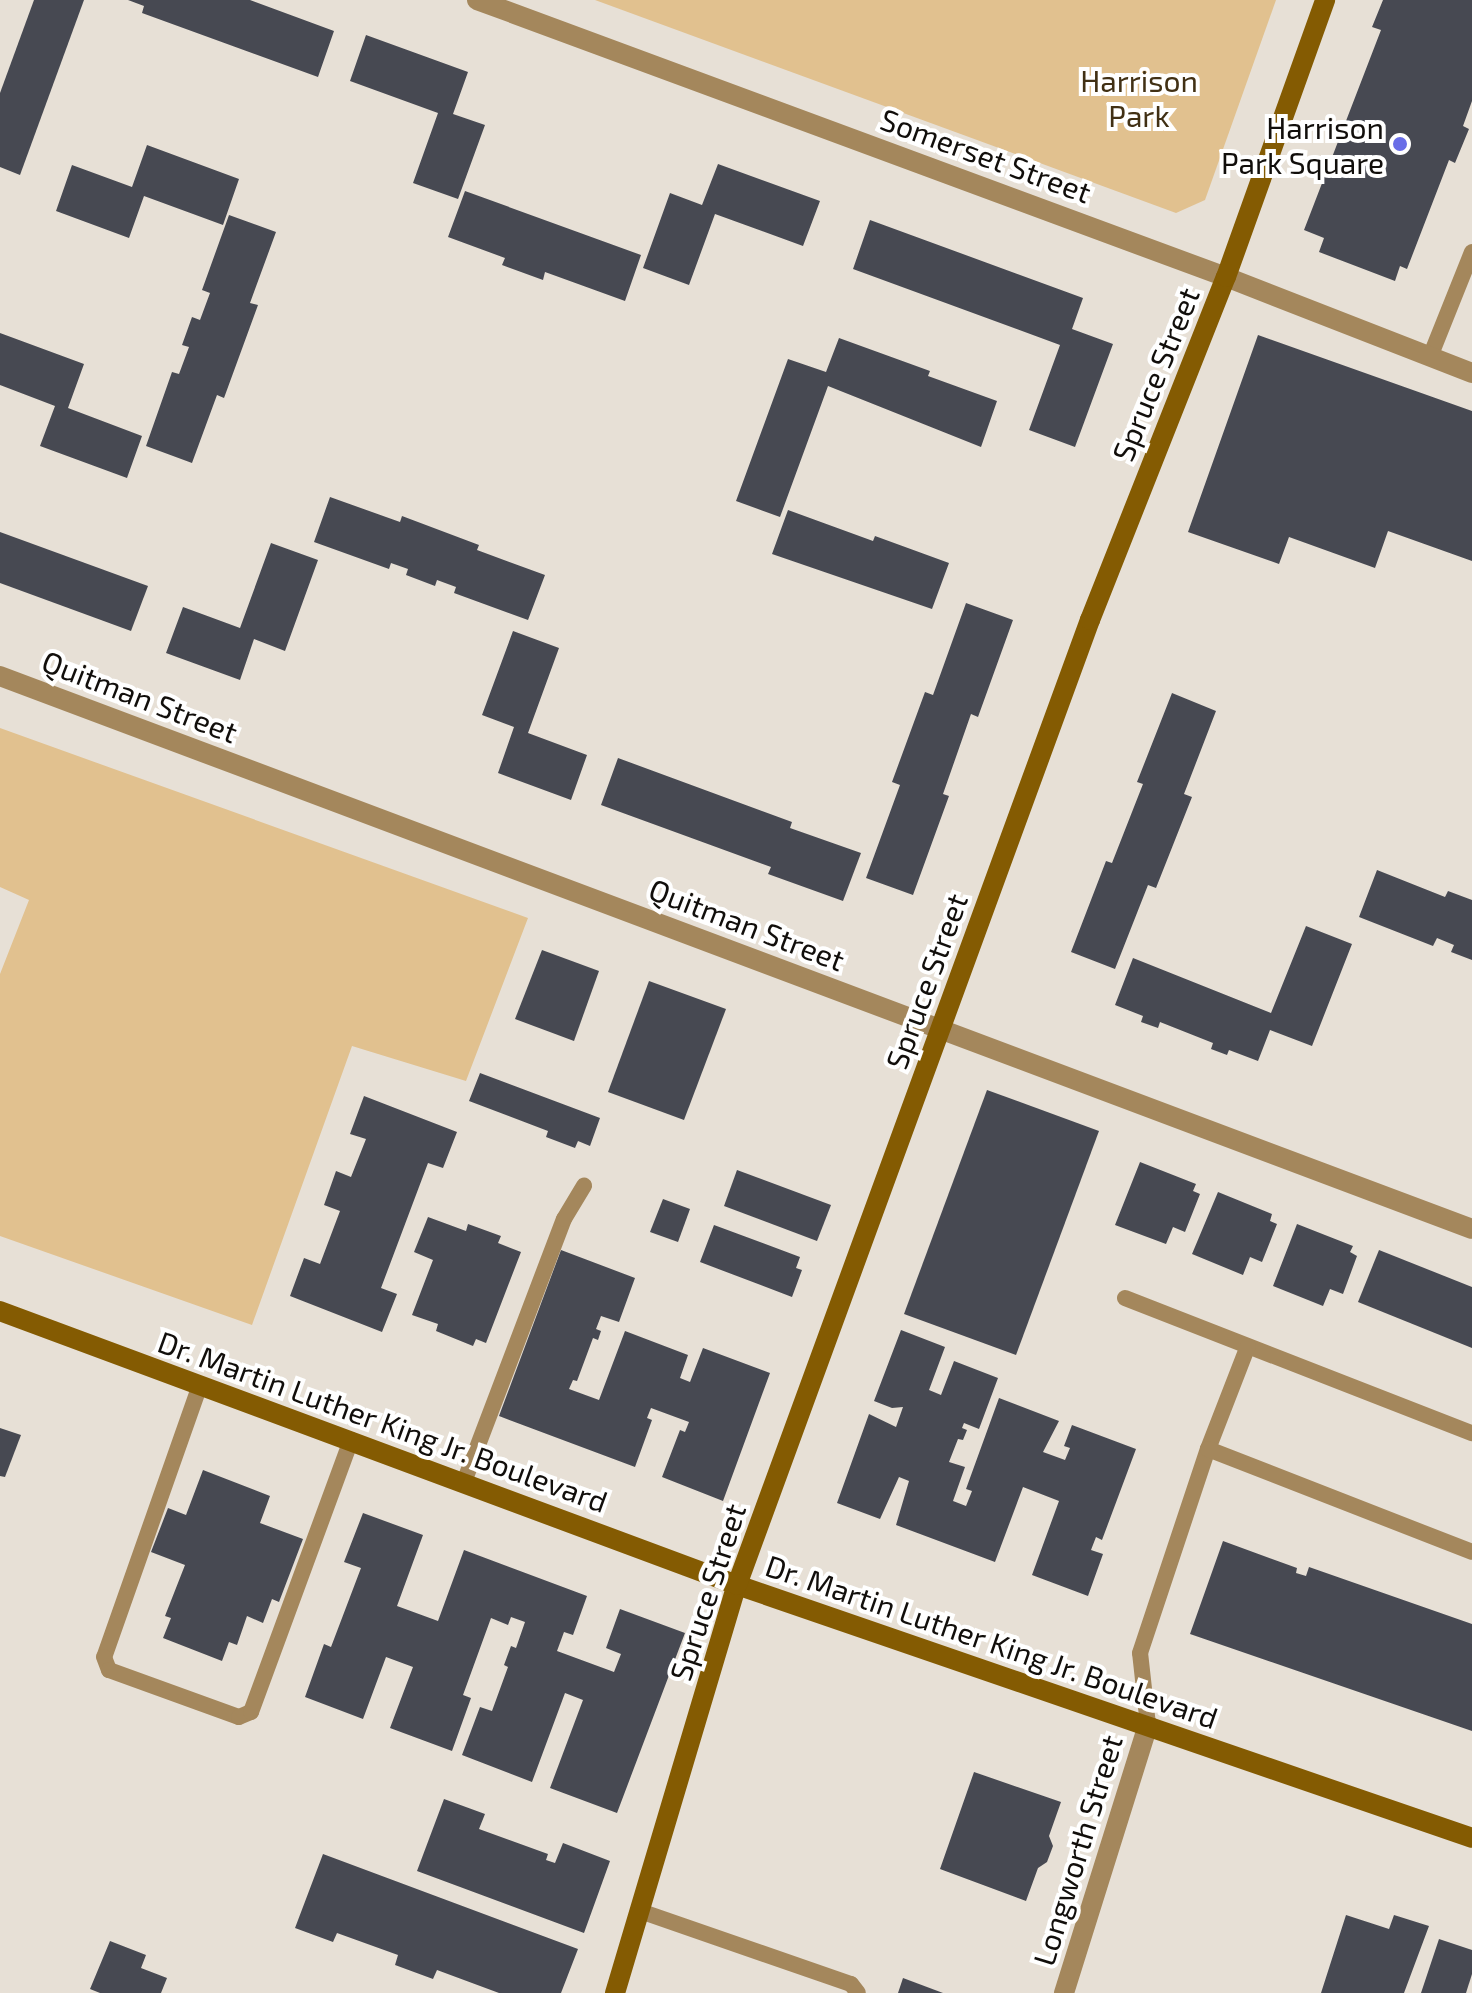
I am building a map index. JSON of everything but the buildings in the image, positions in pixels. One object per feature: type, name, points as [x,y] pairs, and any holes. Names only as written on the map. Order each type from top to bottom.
[{"type":"main road","name":"Spruce Street","points":[[615,1993],[737,1585],[1090,620],[1226,277],[1325,0]]},
{"type":"main road","name":"Dr. Martin Luther King Jr. Boulevard","points":[[0,1311],[737,1585],[1472,1838]]},
{"type":"street","name":"Somerset Street","points":[[477,0],[1226,277],[1472,373]]},
{"type":"street","name":"Quitman Street","points":[[0,676],[1472,1229]]},
{"type":"street","name":"Longworth Street","points":[[1064,1993],[1148,1725]]},
{"type":"lane","points":[[1430,357],[1472,252]]},
{"type":"lane","points":[[464,1482],[564,1219],[584,1186]]},
{"type":"lane","points":[[1125,1298],[1472,1433]]},
{"type":"lane","points":[[1148,1725],[1140,1653],[1208,1449],[1248,1346]]},
{"type":"lane","points":[[200,1385],[104,1657],[109,1670],[239,1717],[251,1712],[351,1440]]},
{"type":"lane","points":[[1208,1449],[1472,1552]]},
{"type":"lane","points":[[640,1911],[851,1984],[858,1993]]},
{"type":"green space","name":"Harrison Park","points":[[595,0],[1276,0],[1205,200],[1176,213]]},
{"type":"green space","points":[[0,728],[528,918],[466,1081],[352,1046],[252,1325],[0,1236],[0,974],[29,900],[0,887]]},
{"type":"place","name":"Harrison Park Square","points":[[1400,144]]}]
